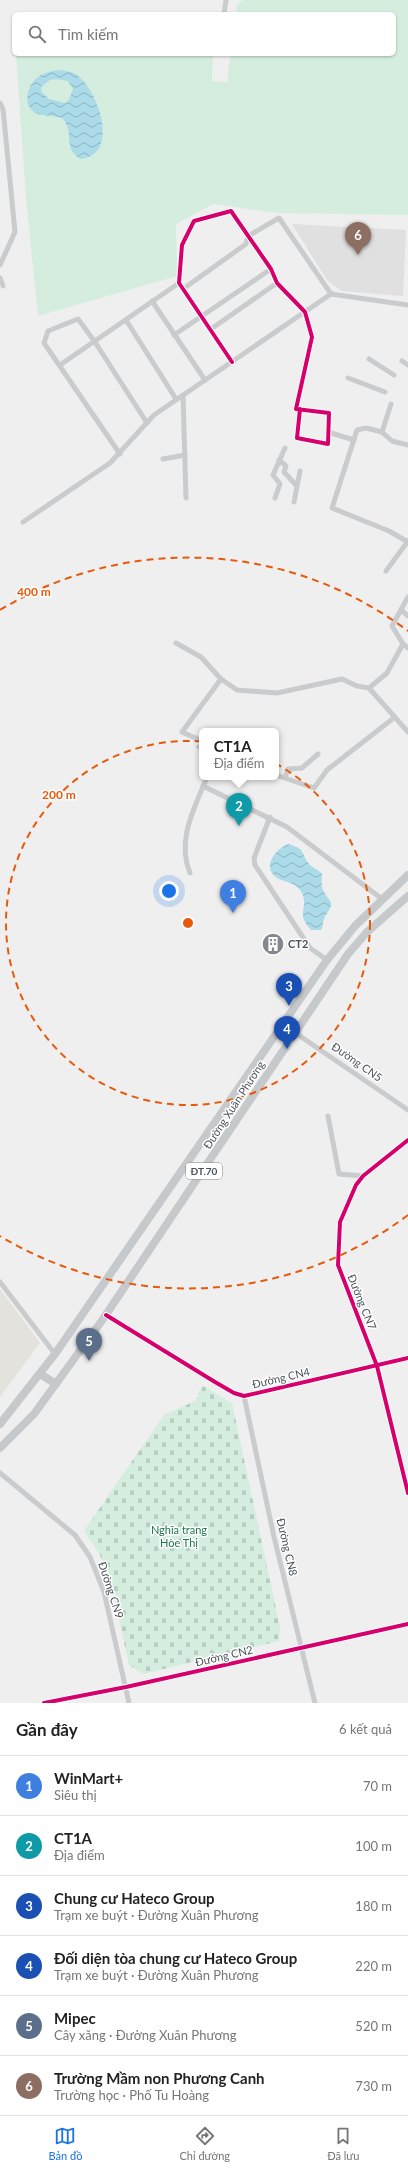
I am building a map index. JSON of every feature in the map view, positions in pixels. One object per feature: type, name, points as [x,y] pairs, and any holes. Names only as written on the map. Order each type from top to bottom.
[{"type":"main road","name":"Đường Xuân Phương","points":[[0,1424],[55,1354],[326,960],[343,938],[382,898],[408,876]]},
{"type":"main road","name":"Đường Xuân Phương","points":[[0,1448],[34,1414],[106,1315],[211,1161],[294,1032],[348,954],[367,932],[408,896]]},
{"type":"main road","points":[[40,1374],[56,1384]]},
{"type":"street","points":[[224,12],[226,0]]},
{"type":"street","points":[[0,103],[3,109],[15,232],[0,265]]},
{"type":"street","points":[[232,362],[211,329],[178,283],[182,245],[194,221],[231,211],[271,269],[278,283],[305,312],[312,337],[296,409],[300,409],[329,413],[328,444],[297,438],[300,409]]},
{"type":"street","points":[[183,289],[246,244],[248,236],[279,218],[331,294]]},
{"type":"street","points":[[174,335],[271,269]]},
{"type":"street","points":[[0,278],[3,286]]},
{"type":"street","points":[[60,366],[178,283]]},
{"type":"street","points":[[211,329],[278,283]]},
{"type":"street","points":[[23,522],[110,463],[120,454],[154,415],[331,294],[408,305]]},
{"type":"street","points":[[152,301],[205,380]]},
{"type":"street","points":[[120,454],[44,344],[48,331],[78,319],[96,342],[147,423]]},
{"type":"street","points":[[126,320],[176,399]]},
{"type":"street","points":[[369,359],[394,376]]},
{"type":"street","points":[[402,361],[408,365]]},
{"type":"street","points":[[348,378],[384,392]]},
{"type":"street","points":[[183,395],[186,498]]},
{"type":"street","points":[[382,432],[391,404]]},
{"type":"street","points":[[386,571],[408,542],[389,531],[332,508],[357,430],[366,428],[382,432],[392,441],[408,445]]},
{"type":"street","points":[[328,432],[354,440]]},
{"type":"street","points":[[275,498],[280,484],[273,475],[285,448]]},
{"type":"street","points":[[163,459],[185,455]]},
{"type":"street","points":[[279,460],[286,466],[284,472],[296,485]]},
{"type":"street","points":[[294,502],[296,485],[300,471]]},
{"type":"street","points":[[408,597],[392,626],[403,644],[408,648]]},
{"type":"street","points":[[401,610],[408,616]]},
{"type":"street","points":[[176,643],[201,658],[221,679],[237,690],[276,693],[342,679],[357,686],[369,688],[408,732]]},
{"type":"street","points":[[369,688],[388,673],[403,644]]},
{"type":"street","points":[[199,740],[182,732],[221,679]]},
{"type":"street","points":[[279,776],[314,788],[327,770],[395,717]]},
{"type":"street","points":[[286,778],[288,769],[302,768],[318,754]]},
{"type":"street","points":[[190,873],[184,845],[190,821],[206,780]]},
{"type":"street","points":[[204,786],[270,817],[287,827],[382,898]]},
{"type":"street","points":[[270,817],[254,858],[255,865],[310,948],[326,960]]},
{"type":"street","name":"Đường CN5","points":[[294,1032],[408,1110]]},
{"type":"street","points":[[328,1116],[340,1174],[363,1176]]},
{"type":"street","name":"Đường CN7","points":[[408,1140],[363,1176],[350,1197],[340,1222],[338,1264],[376,1366],[408,1493]]},
{"type":"street","points":[[0,1282],[55,1354]]},
{"type":"street","name":"Đường CN4","points":[[106,1315],[221,1386],[234,1393],[244,1396],[408,1358]]},
{"type":"street","name":"Đường CN8","points":[[244,1396],[271,1524],[315,1703]]},
{"type":"street","name":"Đường CN9","points":[[0,1473],[75,1535],[90,1557],[104,1592],[129,1703]]},
{"type":"street","name":"Đường CN2","points":[[44,1703],[126,1687],[408,1624]]},
{"type":"shaded area","points":[[292,224],[406,230],[403,296],[341,291],[327,280]]},
{"type":"shaded area","points":[[0,1289],[40,1343],[0,1397]]},
{"type":"green space","points":[[243,0],[408,0],[408,215],[278,213],[213,204],[176,224],[177,276],[38,316],[26,198],[16,56],[213,56],[212,81],[227,82],[232,56],[396,56],[396,12],[236,12],[237,5]]},
{"type":"green space","name":"Nghĩa trang Hòe Thị","points":[[203,1386],[232,1403],[280,1627],[279,1641],[143,1674],[129,1665],[111,1583],[100,1555],[84,1531],[164,1415],[195,1401],[199,1396],[197,1394]]},
{"type":"water","points":[[59,70],[68,71],[77,75],[85,83],[98,107],[102,121],[103,134],[100,146],[93,155],[81,159],[75,155],[72,150],[68,129],[62,118],[37,114],[28,104],[27,99],[29,89],[34,80],[48,72]],"holes":[[[56,79],[68,81],[73,89],[69,100],[65,103],[49,99],[42,92],[41,87],[50,80]]]},
{"type":"water","points":[[288,844],[300,849],[309,864],[322,874],[322,888],[331,902],[331,907],[324,919],[321,930],[311,930],[306,924],[303,915],[304,898],[298,887],[279,879],[273,875],[271,870],[270,865],[274,855],[278,850]]},
{"type":"cycle path","points":[[232,362],[179,283],[182,245],[194,221],[231,211],[271,269],[277,283],[305,312],[312,337],[296,409],[329,413],[328,444],[297,438],[300,409]]},
{"type":"cycle path","points":[[408,1140],[363,1176],[356,1185],[340,1222],[338,1265],[377,1366],[408,1493]]},
{"type":"cycle path","points":[[106,1315],[215,1382],[234,1393],[244,1396],[408,1358]]},
{"type":"cycle path","points":[[44,1703],[126,1687],[408,1624]]},
{"type":"place","name":"Trường Mầm non Phương Canh","points":[[358,255]]},
{"type":"place","name":"CT1A","points":[[239,826]]},
{"type":"place","name":"WinMart+","points":[[233,913]]},
{"type":"place","name":"CT2","points":[[273,944]]},
{"type":"place","name":"Chung cư Hateco Group","points":[[289,1006]]},
{"type":"place","name":"Đối diện tòa chung cư Hateco Group","points":[[287,1049]]},
{"type":"place","name":"Mipec","points":[[89,1361]]}]
